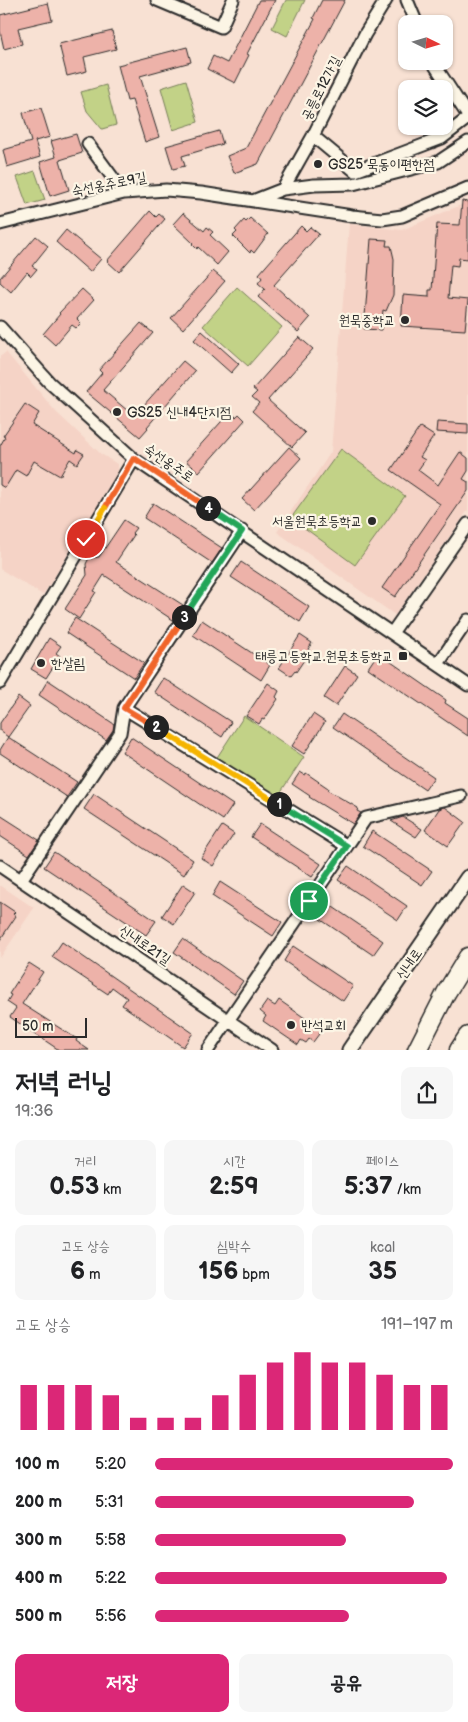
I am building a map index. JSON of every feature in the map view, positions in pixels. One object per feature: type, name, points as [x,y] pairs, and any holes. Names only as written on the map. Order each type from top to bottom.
[{"type":"highway","points":[[417,1050],[446,993],[468,957]]},
{"type":"highway","points":[[459,1050],[468,1036]]},
{"type":"main road","name":"신내로","points":[[350,1050],[468,878]]},
{"type":"street","points":[[157,0],[221,27],[233,0]]},
{"type":"street","name":"공릉로12가길","points":[[386,0],[365,34],[313,136],[355,172],[442,138],[468,117],[438,70]]},
{"type":"street","points":[[408,0],[414,15]]},
{"type":"street","points":[[283,189],[313,136]]},
{"type":"street","points":[[283,189],[353,184],[438,162],[468,142]]},
{"type":"street","points":[[88,144],[124,193]]},
{"type":"street","name":"숙선옹주로9길","points":[[0,224],[124,193],[166,190],[255,200],[286,207],[382,219],[402,216],[468,188]]},
{"type":"street","name":"숙선옹주로9길","points":[[255,200],[283,189]]},
{"type":"street","name":"숙선옹주로","points":[[0,326],[49,382],[134,458],[468,685]]},
{"type":"street","points":[[0,683],[134,458]]},
{"type":"street","points":[[392,633],[468,524]]},
{"type":"street","points":[[21,880],[120,733],[124,708],[242,531]]},
{"type":"street","points":[[438,664],[468,620]]},
{"type":"street","points":[[124,708],[347,846]]},
{"type":"street","points":[[208,1050],[366,818],[461,796]]},
{"type":"street","name":"신내로21길","points":[[0,866],[272,1050]]},
{"type":"shaded area","points":[[468,202],[468,510],[395,615],[277,532],[331,452],[349,224],[402,230]]},
{"type":"shaded area","points":[[6,352],[56,412],[101,454],[117,464],[118,472],[43,595],[0,569],[0,355]]},
{"type":"shaded area","points":[[0,885],[34,908],[0,958]]},
{"type":"green space","points":[[286,0],[305,0],[287,36],[272,28]]},
{"type":"green space","points":[[186,80],[198,122],[173,130],[161,88]]},
{"type":"green space","points":[[106,85],[116,125],[102,129],[87,111],[81,92]]},
{"type":"green space","points":[[35,171],[45,200],[27,205],[17,177]]},
{"type":"green space","points":[[237,287],[282,327],[248,366],[203,326]]},
{"type":"green space","points":[[341,449],[405,496],[355,565],[291,518]]},
{"type":"green space","points":[[244,716],[304,757],[272,805],[212,765]]},
{"type":"building","points":[[259,0],[275,0],[247,54],[249,55],[235,83],[207,69],[213,56],[227,63]]},
{"type":"building","points":[[322,0],[345,0],[258,164],[234,173],[227,156],[246,148],[315,19],[313,18]]},
{"type":"building","points":[[48,3],[52,20],[18,28],[22,44],[4,49],[0,31],[0,15]]},
{"type":"building","points":[[112,31],[116,49],[84,57],[87,71],[67,76],[59,44]]},
{"type":"building","points":[[187,47],[191,62],[140,76],[159,137],[145,142],[132,100],[127,101],[118,65]]},
{"type":"building","points":[[41,108],[50,137],[35,141],[40,157],[7,167],[3,150],[31,142],[23,113]]},
{"type":"building","points":[[219,131],[223,144],[182,156],[185,166],[173,169],[166,146]]},
{"type":"building","points":[[76,134],[82,153],[60,160],[69,190],[50,196],[40,162],[56,157],[51,141]]},
{"type":"building","points":[[462,201],[468,202],[468,259],[459,258],[458,266],[451,265],[448,298],[468,300],[465,330],[401,326],[403,295],[429,297],[429,290],[432,290],[437,224],[460,225]]},
{"type":"building","points":[[150,211],[156,217],[159,214],[165,219],[119,272],[107,261]]},
{"type":"building","points":[[183,213],[204,231],[207,227],[213,232],[210,235],[228,252],[217,265],[198,247],[197,249],[173,224]]},
{"type":"building","points":[[250,218],[268,234],[254,253],[251,250],[250,253],[233,236],[237,232],[235,230],[244,220],[246,222]]},
{"type":"building","points":[[301,226],[306,231],[310,227],[319,234],[274,285],[310,318],[298,332],[258,297],[265,289],[258,283],[262,278],[259,274]]},
{"type":"building","points":[[66,230],[101,259],[90,272],[56,242]]},
{"type":"building","points":[[36,236],[48,246],[32,266],[37,269],[31,276],[27,272],[11,292],[0,282],[0,278]]},
{"type":"building","points":[[371,239],[387,240],[386,246],[391,246],[394,259],[393,295],[386,311],[383,310],[381,330],[364,329]]},
{"type":"building","points":[[213,271],[225,281],[183,329],[171,318]]},
{"type":"building","points":[[82,289],[94,300],[77,319],[81,323],[76,328],[72,325],[55,345],[43,334],[59,313]]},
{"type":"building","points":[[141,323],[153,333],[103,390],[134,416],[183,361],[195,371],[140,437],[86,392],[102,373],[99,370]]},
{"type":"building","points":[[202,331],[239,364],[231,373],[194,340]]},
{"type":"building","points":[[299,337],[313,349],[268,400],[305,433],[292,447],[252,411],[259,403],[252,397],[257,392],[253,389]]},
{"type":"building","points":[[25,404],[39,413],[32,425],[76,453],[77,450],[84,454],[77,464],[70,459],[60,476],[34,461],[26,476],[16,470],[5,488],[0,485],[0,446],[5,437],[3,436]]},
{"type":"building","points":[[230,412],[236,417],[239,414],[245,420],[199,472],[186,461]]},
{"type":"building","points":[[437,422],[468,424],[468,434],[436,432]]},
{"type":"building","points":[[420,427],[434,436],[420,457],[425,460],[418,470],[438,485],[460,452],[468,458],[468,471],[463,479],[468,482],[468,491],[395,597],[382,588],[440,504],[391,470]]},
{"type":"building","points":[[289,447],[301,458],[254,510],[242,499]]},
{"type":"building","points":[[153,503],[222,548],[212,563],[144,518]]},
{"type":"building","points":[[124,520],[136,528],[132,533],[134,535],[116,562],[183,605],[173,620],[104,575],[79,619],[65,609],[87,575],[86,564],[89,558],[99,557]]},
{"type":"building","points":[[241,562],[309,607],[300,622],[231,577]]},
{"type":"building","points":[[75,618],[144,663],[134,678],[66,633]]},
{"type":"building","points":[[202,620],[270,665],[261,680],[193,635]]},
{"type":"building","points":[[300,635],[312,643],[308,649],[310,651],[296,672],[291,676],[279,668]]},
{"type":"building","points":[[49,638],[61,646],[56,653],[60,656],[46,678],[31,669]]},
{"type":"building","points":[[378,653],[446,700],[445,703],[468,718],[468,736],[368,668]]},
{"type":"building","points":[[345,666],[357,674],[336,706],[324,698]]},
{"type":"building","points":[[163,678],[231,722],[222,737],[154,692]]},
{"type":"building","points":[[48,680],[114,724],[113,730],[106,740],[39,695]]},
{"type":"building","points":[[268,683],[279,691],[276,697],[278,699],[264,720],[262,719],[259,724],[246,716]]},
{"type":"building","points":[[18,697],[30,706],[8,737],[0,731],[0,723]]},
{"type":"building","points":[[313,714],[325,722],[304,754],[292,746]]},
{"type":"building","points":[[342,714],[434,777],[425,790],[333,727]]},
{"type":"building","points":[[8,737],[77,782],[67,797],[0,753]]},
{"type":"building","points":[[131,737],[233,805],[223,820],[122,752]]},
{"type":"building","points":[[300,772],[305,775],[306,773],[328,788],[327,790],[358,808],[357,811],[361,813],[353,824],[309,797],[292,784]]},
{"type":"building","points":[[94,794],[193,860],[184,875],[84,809]]},
{"type":"building","points":[[445,807],[465,822],[448,846],[425,830],[439,809]]},
{"type":"building","points":[[0,815],[39,840],[29,855],[0,836]]},
{"type":"building","points":[[403,817],[422,829],[416,837],[391,821]]},
{"type":"building","points":[[260,824],[321,864],[312,877],[251,837]]},
{"type":"building","points":[[222,826],[234,834],[213,866],[201,858]]},
{"type":"building","points":[[372,831],[432,871],[422,885],[363,846]]},
{"type":"building","points":[[54,852],[156,921],[146,935],[44,867]]},
{"type":"building","points":[[348,866],[407,906],[398,920],[338,880]]},
{"type":"building","points":[[220,882],[282,922],[273,936],[212,896]]},
{"type":"building","points":[[183,884],[195,892],[174,924],[162,916]]},
{"type":"building","points":[[324,901],[383,941],[373,955],[314,915]]},
{"type":"building","points":[[0,902],[15,912],[13,914],[16,916],[0,940]]},
{"type":"building","points":[[183,939],[243,981],[234,994],[174,952]]},
{"type":"building","points":[[62,942],[193,1033],[183,1047],[122,1005],[127,998],[112,987],[108,994],[52,957]]},
{"type":"building","points":[[293,946],[353,986],[343,1001],[284,961]]},
{"type":"building","points":[[29,963],[43,972],[22,1004],[77,1039],[76,1041],[89,1050],[59,1050],[10,1017],[16,1008],[7,1002],[11,995],[9,994]]},
{"type":"building","points":[[279,1000],[322,1030],[313,1042],[309,1039],[306,1043],[301,1040],[298,1045],[263,1021],[266,1016],[260,1011],[267,1001],[275,1006]]},
{"type":"place","name":"GS25 묵동이편한점","points":[[318,164]]},
{"type":"place","name":"원묵중학교","points":[[405,320]]},
{"type":"place","name":"GS25 신내4단지점","points":[[117,412]]},
{"type":"place","name":"서울원묵초등학교","points":[[372,521]]},
{"type":"place","name":"태릉고등학교.원묵초등학교","points":[[403,656]]},
{"type":"place","name":"한살림","points":[[41,663]]},
{"type":"place","name":"반석교회","points":[[291,1025]]},
{"type":"route","points":[[86,539],[134,458],[242,531],[124,708],[347,846],[309,901]]}]
